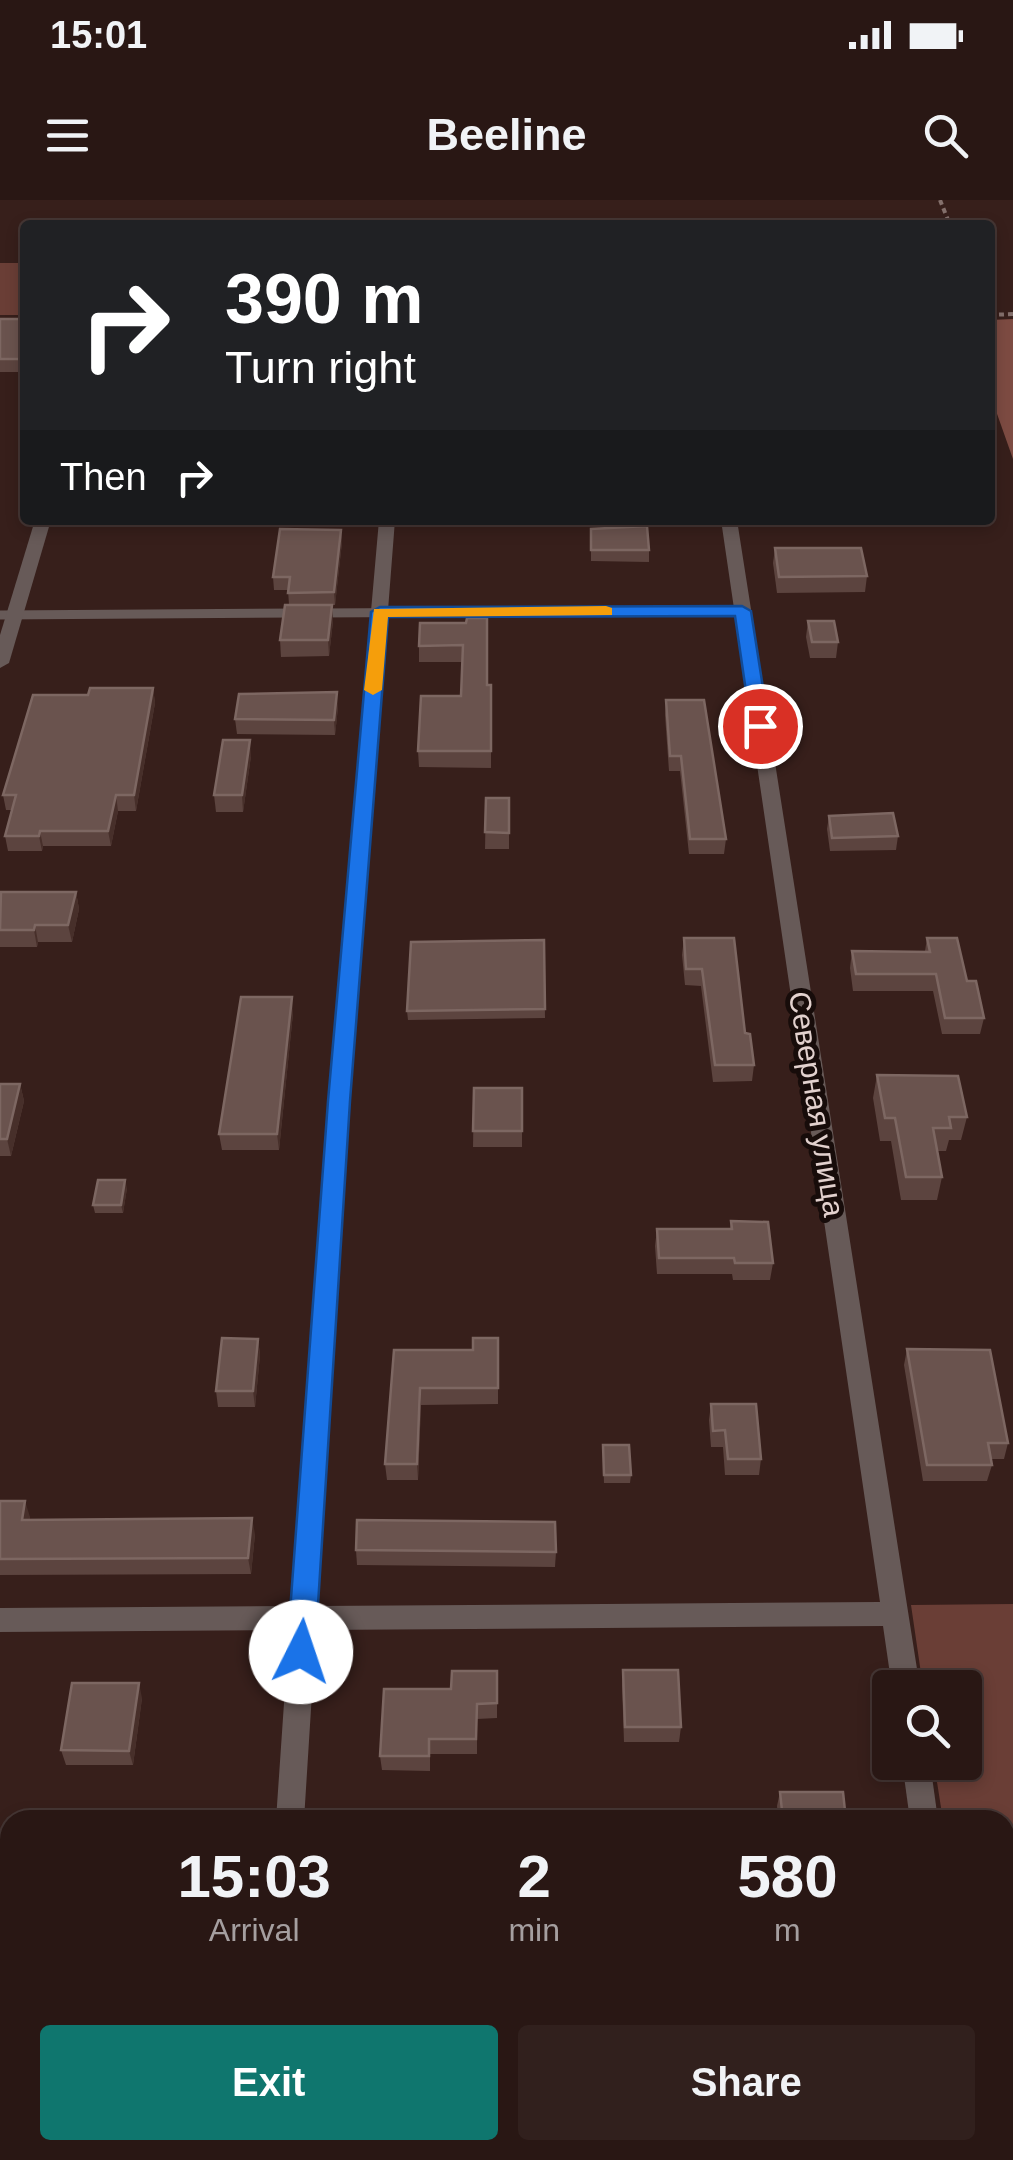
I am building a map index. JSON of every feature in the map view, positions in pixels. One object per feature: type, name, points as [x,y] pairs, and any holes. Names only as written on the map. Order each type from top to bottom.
[{"type":"street","points":[[0,663],[7,615],[41,525]]},
{"type":"street","points":[[291,1810],[340,1081],[388,525]]},
{"type":"street","name":"Северная улица","points":[[730,525],[904,1670]]},
{"type":"street","points":[[0,1620],[896,1614]]},
{"type":"street","points":[[918,1780],[923,1810]]},
{"type":"lane","points":[[7,615],[742,611]]},
{"type":"shaded area","points":[[0,263],[20,263],[20,315],[0,315]]},
{"type":"shaded area","points":[[1013,319],[1013,459],[995,408],[995,320]]},
{"type":"shaded area","points":[[1013,1604],[1013,1810],[941,1810],[937,1780],[982,1780],[982,1670],[921,1670],[911,1605]]},
{"type":"building","points":[[0,319],[20,319],[20,359],[0,359]]},
{"type":"building","points":[[647,526],[649,550],[591,550],[591,529]]},
{"type":"building","points":[[280,529],[341,530],[334,592],[288,593],[290,577],[273,577]]},
{"type":"building","points":[[775,548],[861,548],[867,576],[779,577]]},
{"type":"building","points":[[285,605],[332,605],[328,640],[280,640]]},
{"type":"building","points":[[467,618],[487,618],[491,751],[418,751],[421,696],[461,696],[463,645],[419,646],[420,623],[466,623]]},
{"type":"building","points":[[808,621],[834,621],[838,642],[812,642]]},
{"type":"building","points":[[90,688],[153,688],[134,795],[116,795],[108,831],[40,831],[39,836],[5,836],[16,795],[3,795],[33,695],[88,695]]},
{"type":"building","points":[[337,692],[334,720],[235,719],[239,694]]},
{"type":"building","points":[[666,700],[704,700],[726,839],[690,839],[681,756],[670,756]]},
{"type":"building","points":[[223,740],[250,740],[242,795],[214,795]]},
{"type":"building","points":[[486,798],[509,798],[509,833],[485,832]]},
{"type":"building","points":[[893,813],[898,836],[832,838],[829,816]]},
{"type":"building","points":[[1,892],[76,892],[68,925],[0,930]]},
{"type":"building","points":[[684,938],[734,938],[745,1033],[750,1034],[754,1065],[715,1065],[702,969],[686,969]]},
{"type":"building","points":[[927,938],[957,938],[967,981],[976,981],[984,1018],[945,1018],[936,974],[856,974],[852,951],[930,952]]},
{"type":"building","points":[[544,940],[545,1009],[407,1011],[411,942]]},
{"type":"building","points":[[241,997],[292,997],[277,1134],[219,1134]]},
{"type":"building","points":[[877,1075],[958,1076],[967,1117],[949,1117],[951,1128],[933,1128],[942,1177],[906,1177],[895,1118],[885,1118]]},
{"type":"building","points":[[0,1084],[20,1084],[7,1139],[0,1139]]},
{"type":"building","points":[[474,1088],[522,1088],[522,1131],[473,1131]]},
{"type":"building","points":[[98,1180],[125,1180],[121,1205],[93,1205]]},
{"type":"building","points":[[731,1221],[768,1222],[773,1263],[735,1263],[734,1258],[659,1258],[657,1229],[732,1229]]},
{"type":"building","points":[[222,1338],[258,1339],[253,1391],[216,1391]]},
{"type":"building","points":[[473,1338],[498,1338],[498,1388],[420,1388],[417,1464],[385,1464],[394,1350],[473,1350]]},
{"type":"building","points":[[907,1349],[990,1350],[1008,1443],[988,1443],[992,1465],[927,1465]]},
{"type":"building","points":[[711,1404],[756,1404],[761,1459],[728,1459],[725,1430],[713,1431]]},
{"type":"building","points":[[603,1445],[629,1445],[631,1475],[604,1475]]},
{"type":"building","points":[[0,1501],[25,1501],[22,1520],[252,1518],[248,1558],[0,1559]]},
{"type":"building","points":[[357,1520],[555,1522],[556,1552],[356,1550]]},
{"type":"building","points":[[623,1670],[678,1670],[681,1727],[625,1727]]},
{"type":"building","points":[[452,1671],[497,1671],[497,1703],[477,1704],[476,1739],[429,1739],[429,1756],[380,1756],[384,1689],[451,1689]]},
{"type":"building","points":[[72,1683],[139,1683],[129,1751],[61,1750]]},
{"type":"building","points":[[780,1792],[843,1792],[845,1810],[782,1810]]},
{"type":"slow traffic","points":[[373,690],[380,612],[606,612]]},
{"type":"route","points":[[301,1652],[339,1101],[380,612],[742,611],[760,726]]}]
